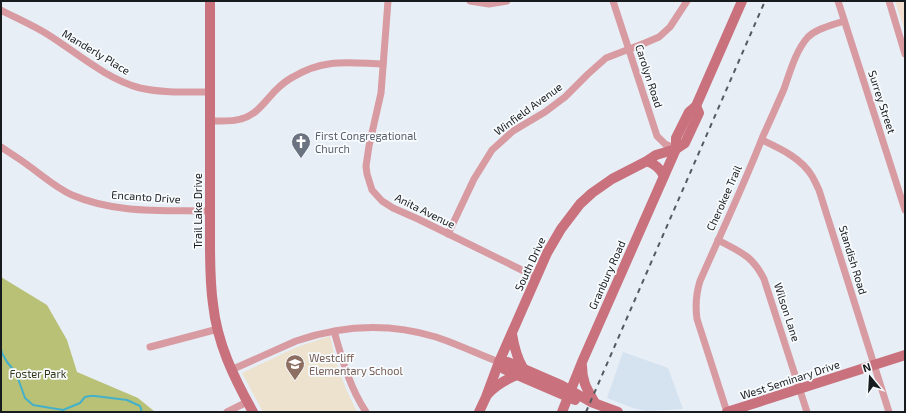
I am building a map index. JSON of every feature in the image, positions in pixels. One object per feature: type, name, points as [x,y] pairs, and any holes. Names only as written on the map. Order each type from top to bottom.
[{"type":"street","name":"Trail Lake Drive","points":[[210,1],[211,285],[213,304],[224,352],[231,370],[253,412]]},
{"type":"street","name":"Anita Avenue","points":[[388,1],[380,93],[366,166],[372,190],[382,201],[393,208],[536,277]]},
{"type":"street","points":[[470,1],[489,4],[507,1]]},
{"type":"street","name":"Carolyn Road","points":[[613,1],[657,136],[664,144],[676,149]]},
{"type":"street","name":"Winfield Avenue","points":[[448,234],[474,179],[492,150],[513,131],[565,97],[606,58],[659,36],[670,27],[687,1]]},
{"type":"street","name":"Granbury Road","points":[[562,412],[582,362],[676,149],[676,138],[689,112],[696,106],[742,1]]},
{"type":"street","name":"Surrey Street","points":[[838,1],[905,210]]},
{"type":"street","points":[[889,1],[905,54]]},
{"type":"street","name":"Manderly Place","points":[[1,10],[46,34],[110,75],[129,84],[140,88],[158,91],[210,92]]},
{"type":"street","name":"Cherokee Trail","points":[[727,412],[697,319],[695,307],[696,294],[700,281],[801,48],[808,37],[813,33],[844,21]]},
{"type":"street","points":[[210,121],[235,120],[250,116],[258,110],[286,81],[298,74],[324,64],[341,62],[383,64]]},
{"type":"street","name":"Standish Road","points":[[762,140],[792,155],[812,175],[819,190],[889,412]]},
{"type":"street","name":"Encanto Drive","points":[[1,147],[55,185],[71,194],[92,202],[115,208],[132,210],[210,211]]},
{"type":"street","name":"South Drive","points":[[479,412],[536,277],[547,253],[561,229],[580,204],[612,178],[656,155],[676,149]]},
{"type":"street","points":[[647,161],[658,167],[664,176]]},
{"type":"street","name":"Wilson Lane","points":[[718,240],[743,253],[760,270],[768,289],[807,412]]},
{"type":"street","points":[[231,370],[296,341],[334,331],[367,327],[401,329],[450,342],[499,362],[504,369],[520,372],[598,408],[618,412]]},
{"type":"street","points":[[150,346],[218,329]]},
{"type":"street","points":[[334,331],[348,375],[357,397],[366,412]]},
{"type":"street","points":[[512,334],[520,362],[520,372]]},
{"type":"street","name":"West Seminary Drive","points":[[727,412],[905,355]]},
{"type":"street","points":[[582,362],[582,374],[585,386],[598,408]]},
{"type":"street","points":[[486,397],[498,384],[520,372]]},
{"type":"street","points":[[227,412],[248,402]]},
{"type":"shaded area","points":[[895,1],[905,1],[905,31]]},
{"type":"shaded area","name":"Westcliff Elementary School","points":[[330,336],[336,362],[346,389],[357,412],[263,412],[242,373],[297,347]]},
{"type":"shaded area","points":[[623,352],[668,368],[683,409],[646,411],[633,408],[607,398]]},
{"type":"green space","name":"Foster Park","points":[[1,277],[47,305],[67,340],[77,372],[138,398],[155,412],[1,412]]},
{"type":"waterway","points":[[1,349],[7,362],[16,373],[25,398],[33,405],[63,410],[80,403],[85,397],[95,396],[127,400],[140,406],[142,412]]},
{"type":"railway","points":[[586,412],[765,1]]},
{"type":"place","name":"First Congregational Church","points":[[301,159]]},
{"type":"place","name":"Westcliff Elementary School","points":[[295,381]]}]
